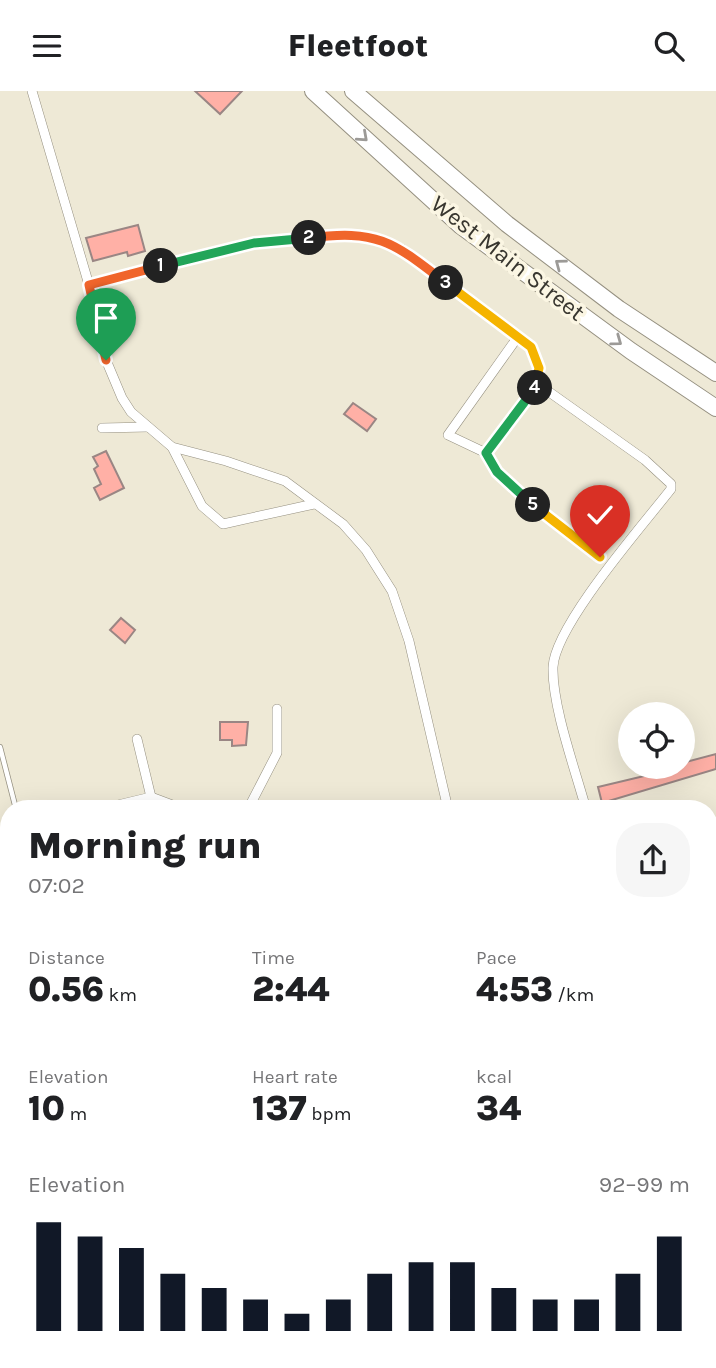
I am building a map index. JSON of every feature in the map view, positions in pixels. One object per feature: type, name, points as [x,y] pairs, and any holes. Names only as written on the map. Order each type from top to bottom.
[{"type":"highway","name":"West Main Street","points":[[313,91],[461,226],[631,351],[716,408]]},
{"type":"highway","name":"West Main Street","points":[[353,91],[507,224],[619,309],[716,373]]},
{"type":"street","points":[[32,91],[89,285],[106,360],[122,398],[148,427],[172,447],[285,481],[314,505],[344,524],[366,550],[393,591],[409,641],[445,800]]},
{"type":"street","points":[[89,285],[254,243],[349,234],[372,237],[402,249],[531,347],[536,355],[538,384],[486,453]]},
{"type":"street","points":[[517,338],[448,435],[486,453],[497,472],[539,510],[600,557]]},
{"type":"street","points":[[538,384],[645,460],[671,484],[671,489],[569,624],[553,665],[555,688],[584,800]]},
{"type":"street","points":[[102,428],[148,427]]},
{"type":"street","points":[[172,447],[202,506],[223,524],[314,505]]},
{"type":"street","points":[[253,800],[277,753],[276,709]]},
{"type":"street","points":[[137,739],[151,797]]},
{"type":"street","points":[[138,800],[151,797],[159,800]]},
{"type":"lane","points":[[0,747],[14,800]]},
{"type":"building","points":[[195,91],[242,91],[220,114]]},
{"type":"building","points":[[138,225],[145,251],[128,256],[127,252],[93,261],[86,238]]},
{"type":"building","points":[[353,403],[376,419],[367,431],[344,414]]},
{"type":"building","points":[[106,451],[124,488],[100,500],[94,488],[101,484],[94,469],[98,466],[93,457]]},
{"type":"building","points":[[121,618],[135,630],[125,643],[110,630]]},
{"type":"building","points":[[220,722],[248,722],[246,745],[232,746],[232,740],[220,740]]},
{"type":"building","points":[[716,754],[716,769],[695,775],[695,760]]},
{"type":"building","points":[[632,779],[682,779],[612,800],[601,800],[598,787]]},
{"type":"route","points":[[106,360],[89,285],[254,243],[349,234],[391,243],[531,347],[539,368],[538,384],[486,453],[497,472],[539,510],[600,557]]}]
